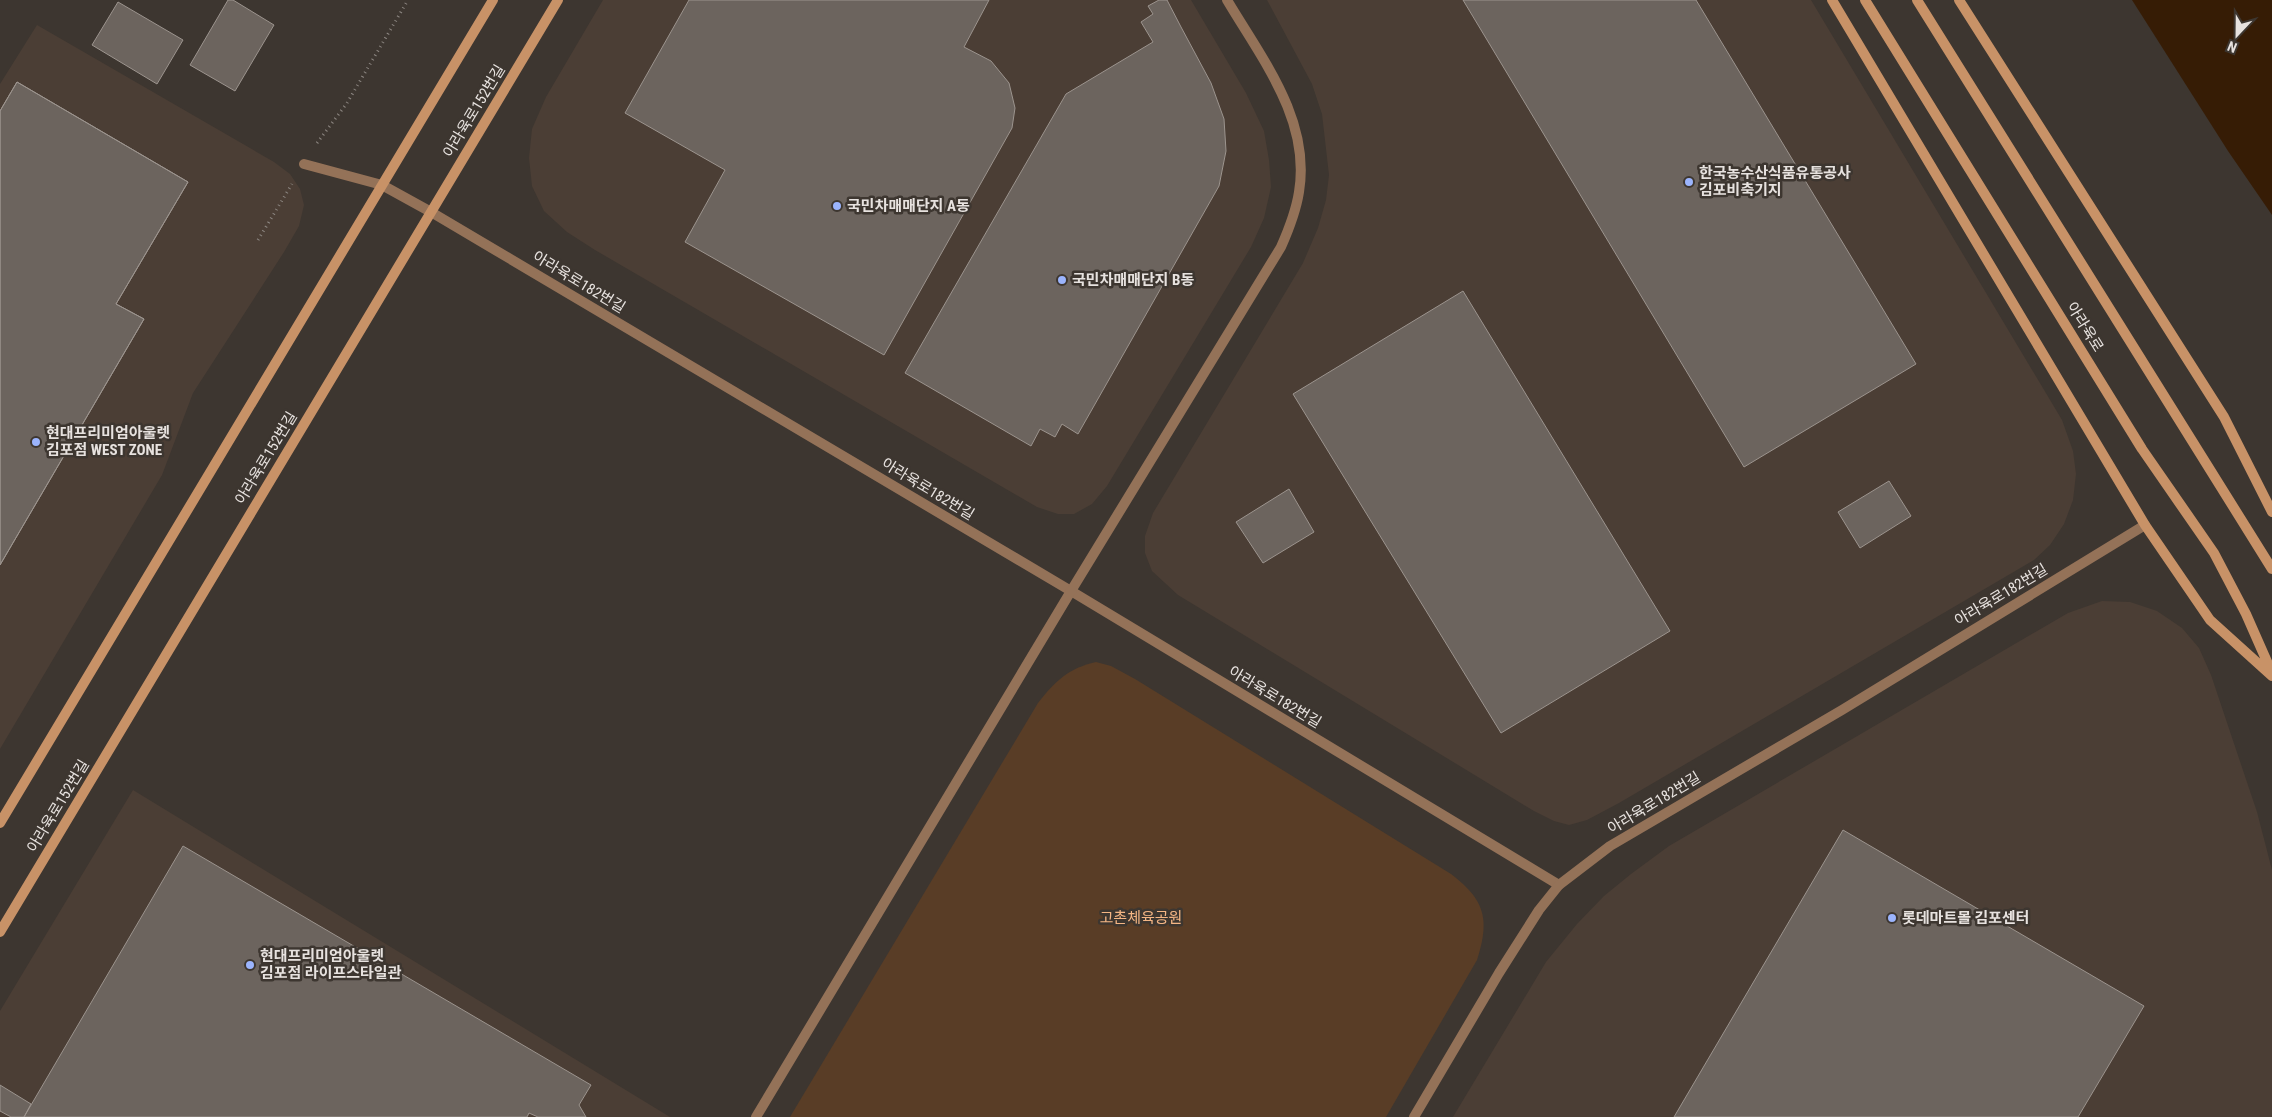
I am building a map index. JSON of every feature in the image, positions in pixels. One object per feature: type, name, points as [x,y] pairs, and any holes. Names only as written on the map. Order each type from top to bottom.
[{"type":"street","points":[[0,823],[493,0]]},
{"type":"street","name":"아라육로152번길","points":[[0,932],[558,0]]},
{"type":"street","points":[[756,1117],[1071,591],[1268,272],[1293,219],[1300,192],[1301,161],[1298,133],[1290,109],[1227,0]]},
{"type":"street","points":[[1832,0],[2145,525],[2210,620],[2272,675]]},
{"type":"street","name":"아라육로","points":[[1865,0],[2142,449],[2214,554],[2246,614],[2272,675]]},
{"type":"street","name":"아라육로","points":[[1917,0],[2272,569]]},
{"type":"street","points":[[1959,0],[2224,417],[2272,512]]},
{"type":"street","name":"아라육로182번길","points":[[304,164],[382,185],[431,212],[1071,591],[1559,886],[1610,846],[1842,710],[2145,525]]},
{"type":"street","points":[[1414,1117],[1523,933],[1559,886]]},
{"type":"path","points":[[327,127],[347,103],[408,0]]},
{"type":"path","points":[[258,240],[275,212]]},
{"type":"shaded area","points":[[603,0],[1191,0],[1246,93],[1264,131],[1271,187],[1264,218],[1251,247],[1107,486],[1092,504],[1074,514],[1058,514],[1037,507],[595,250],[567,232],[544,211],[532,186],[529,158],[532,129],[546,97]]},
{"type":"shaded area","points":[[1267,0],[1811,0],[2062,420],[2073,451],[2076,474],[2073,500],[2064,524],[2050,545],[2034,560],[1619,803],[1587,820],[1569,825],[1554,821],[1534,811],[1178,595],[1152,571],[1145,553],[1145,536],[1153,513],[1303,263],[1318,228],[1326,200],[1329,175],[1322,114],[1312,84]]},
{"type":"shaded area","points":[[2132,0],[2272,0],[2272,215],[2228,151]]},
{"type":"shaded area","points":[[37,25],[274,162],[290,174],[300,189],[304,205],[299,226],[284,252],[193,393],[162,475],[0,749],[0,84]]},
{"type":"shaded area","points":[[2102,601],[2130,602],[2157,611],[2182,628],[2199,648],[2211,675],[2257,812],[2272,870],[2272,1117],[1453,1117],[1546,962],[1577,924],[1604,896],[1631,874],[1669,846],[2068,613]]},
{"type":"shaded area","name":"현대프리미엄아울렛 김포점 라이프스타일관","points":[[133,790],[670,1117],[0,1117],[0,1011]]},
{"type":"green space","name":"고촌체육공원","points":[[1096,662],[1111,666],[1135,679],[1451,874],[1462,883],[1478,902],[1482,911],[1483,933],[1477,960],[1386,1117],[790,1117],[1038,703],[1063,676],[1078,668]]},
{"type":"building","points":[[228,0],[233,0],[274,25],[235,91],[190,65]]},
{"type":"building","name":"국민차매매단지 A동","points":[[689,0],[989,0],[964,47],[991,61],[1009,83],[1015,108],[1012,128],[884,355],[685,242],[725,170],[625,113]]},
{"type":"building","name":"국민차매매단지 B동","points":[[1159,0],[1167,0],[1211,83],[1224,119],[1226,151],[1219,186],[1078,434],[1062,424],[1055,437],[1040,429],[1031,446],[905,373],[1066,94],[1153,42],[1141,22],[1153,14],[1148,6]]},
{"type":"building","name":"한국농수산식품유통공사 김포비축기지","points":[[1463,0],[1696,0],[1916,364],[1744,467]]},
{"type":"building","points":[[118,2],[183,40],[157,84],[92,45]]},
{"type":"building","name":"현대프리미엄아울렛 김포점 WEST ZONE","points":[[17,82],[188,182],[116,304],[144,319],[0,565],[0,111]]},
{"type":"building","name":"현대프리미엄아울렛 김포점 WEST ZONE","points":[[17,82],[188,182],[116,304],[144,319],[0,565],[0,111]]},
{"type":"building","points":[[1463,291],[1670,631],[1501,733],[1293,394]]},
{"type":"building","points":[[1889,481],[1911,516],[1860,548],[1838,512]]},
{"type":"building","points":[[1289,489],[1314,532],[1263,563],[1236,522]]},
{"type":"building","name":"롯데마트몰 김포센터","points":[[1843,830],[2144,1006],[2078,1117],[1674,1117]]},
{"type":"building","name":"현대프리미엄아울렛 김포점 라이프스타일관","points":[[183,846],[591,1085],[579,1105],[586,1117],[538,1117],[529,1113],[527,1117],[24,1117]]},
{"type":"building","points":[[0,1085],[31,1104],[24,1117],[11,1117],[0,1111]]},
{"type":"place","name":"한국농수산식품유통공사 김포비축기지","points":[[1689,182]]},
{"type":"place","name":"국민차매매단지 A동","points":[[837,206]]},
{"type":"place","name":"국민차매매단지 B동","points":[[1062,280]]},
{"type":"place","name":"현대프리미엄아울렛 김포점 WEST ZONE","points":[[36,442]]},
{"type":"place","name":"롯데마트몰 김포센터","points":[[1892,918]]},
{"type":"place","name":"현대프리미엄아울렛 김포점 라이프스타일관","points":[[250,965]]}]
